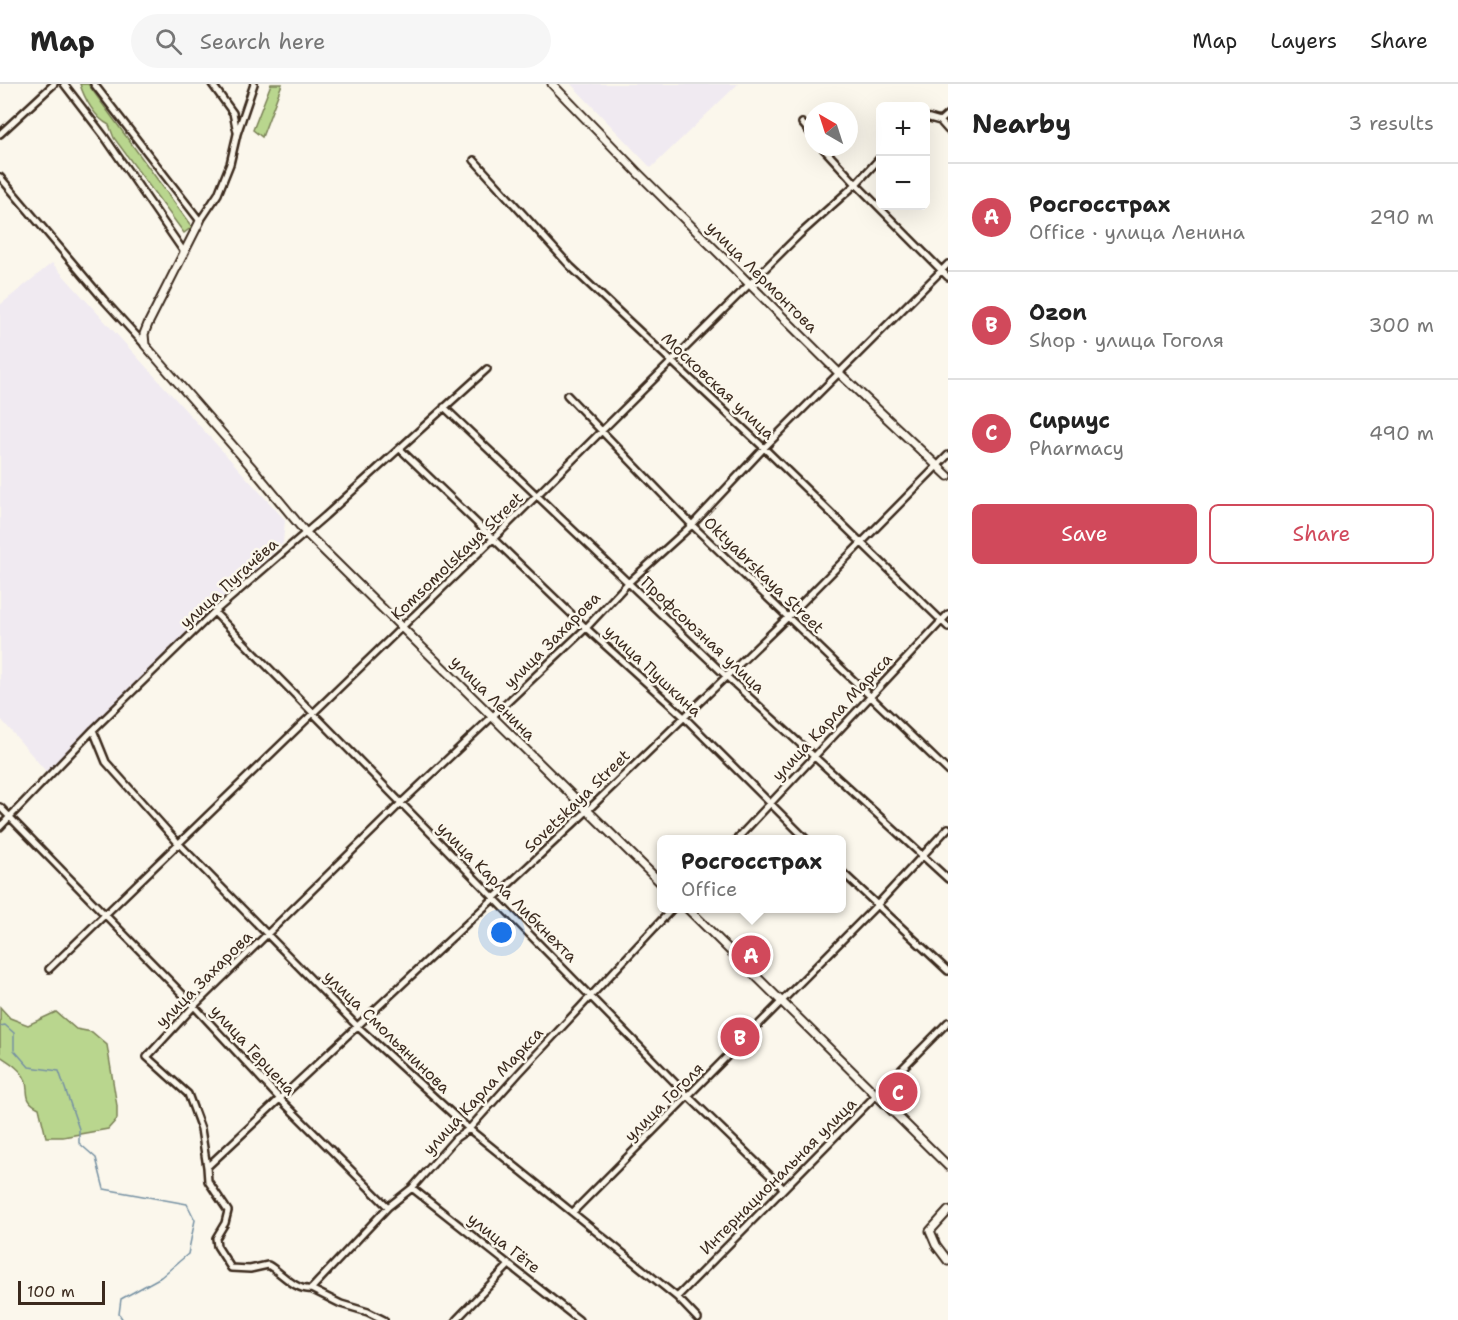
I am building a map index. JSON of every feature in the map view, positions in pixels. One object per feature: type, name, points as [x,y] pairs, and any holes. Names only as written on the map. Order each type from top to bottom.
[{"type":"street","points":[[0,134],[54,84]]},
{"type":"street","points":[[64,84],[104,136],[184,252]]},
{"type":"street","points":[[94,84],[200,221]]},
{"type":"street","points":[[212,84],[233,113],[237,134]]},
{"type":"street","points":[[145,345],[144,334],[148,324],[200,221],[218,194],[230,164],[237,134],[254,84]]},
{"type":"street","name":"улица Лермонтова","points":[[552,84],[839,373],[948,476]]},
{"type":"street","points":[[940,121],[948,114]]},
{"type":"street","points":[[930,118],[940,121],[948,130]]},
{"type":"street","points":[[830,156],[948,277]]},
{"type":"street","name":"Московская улица","points":[[474,160],[571,267],[764,448],[859,543],[948,627]]},
{"type":"street","name":"Komsomolskaya Street","points":[[49,969],[403,628],[602,433],[798,235],[856,184],[876,162]]},
{"type":"street","points":[[0,177],[145,345]]},
{"type":"street","name":"улица Захарова","points":[[207,1167],[201,1129],[188,1094],[147,1057],[194,1006],[401,802],[586,628],[628,583],[692,525],[764,448],[948,264]]},
{"type":"street","name":"улица Ленина","points":[[145,345],[306,533],[657,879]]},
{"type":"street","name":"улица Пугачёва","points":[[0,827],[93,730],[214,612],[306,533],[487,369]]},
{"type":"street","name":"Oktyabrskaya Street","points":[[567,395],[692,525],[948,771]]},
{"type":"street","name":"Профсоюзная улица","points":[[444,407],[726,676],[948,879]]},
{"type":"street","name":"улица Пушкина","points":[[400,449],[586,628],[684,717],[802,835]]},
{"type":"street","name":"Sovetskaya Street","points":[[207,1167],[495,899],[788,617],[948,455]]},
{"type":"street","name":"улица Карла Либкнехта","points":[[214,612],[688,1096],[783,1188]]},
{"type":"street","name":"улица Карла Маркса","points":[[741,835],[948,614]]},
{"type":"street","name":"улица Смольянинова","points":[[93,730],[106,762],[179,844],[357,1026],[469,1129],[677,1297],[698,1319]]},
{"type":"street","name":"улица Герцена","points":[[0,807],[194,1006],[279,1098],[388,1207]]},
{"type":"street","name":"улица Гоголя","points":[[573,1212],[877,905],[948,828]]},
{"type":"street","points":[[846,876],[948,971]]},
{"type":"street","name":"улица Карла Маркса","points":[[311,1288],[388,1207],[412,1188],[456,1138],[469,1129],[669,913]]},
{"type":"street","points":[[691,913],[948,1166]]},
{"type":"street","name":"Интернациональная улица","points":[[677,1297],[948,1022]]},
{"type":"street","points":[[207,1167],[207,1181],[228,1211],[225,1223],[216,1238],[231,1268],[250,1269],[268,1265],[293,1283],[306,1289],[311,1288],[341,1305],[368,1312],[384,1320]]},
{"type":"street","name":"улица Гёте","points":[[412,1188],[579,1320]]},
{"type":"street","points":[[948,1211],[930,1231],[936,1245],[948,1261]]},
{"type":"street","points":[[456,1320],[509,1265]]},
{"type":"shaded area","points":[[571,84],[738,84],[651,168]]},
{"type":"shaded area","points":[[52,263],[285,520],[283,543],[50,776],[0,718],[0,305]]},
{"type":"green space","points":[[80,84],[88,84],[192,227],[184,233],[114,138],[109,125],[99,118],[91,107]]},
{"type":"green space","points":[[271,84],[282,84],[262,137],[253,130]]},
{"type":"green space","points":[[0,1007],[10,1018],[28,1025],[56,1012],[76,1029],[92,1032],[107,1045],[117,1106],[117,1119],[108,1129],[63,1137],[46,1137],[39,1108],[28,1099],[23,1075],[0,1056]]},
{"type":"waterway","points":[[0,1026],[5,1025],[14,1033],[14,1050],[29,1067],[59,1071],[79,1129],[79,1143],[96,1158],[104,1189],[187,1204],[195,1220],[188,1254],[161,1277],[121,1299],[119,1314],[123,1320]]},
{"type":"place","name":"Росгосстрах","points":[[751,955]]},
{"type":"place","name":"Ozon","points":[[740,1037]]},
{"type":"place","name":"Сириус","points":[[898,1092]]}]
